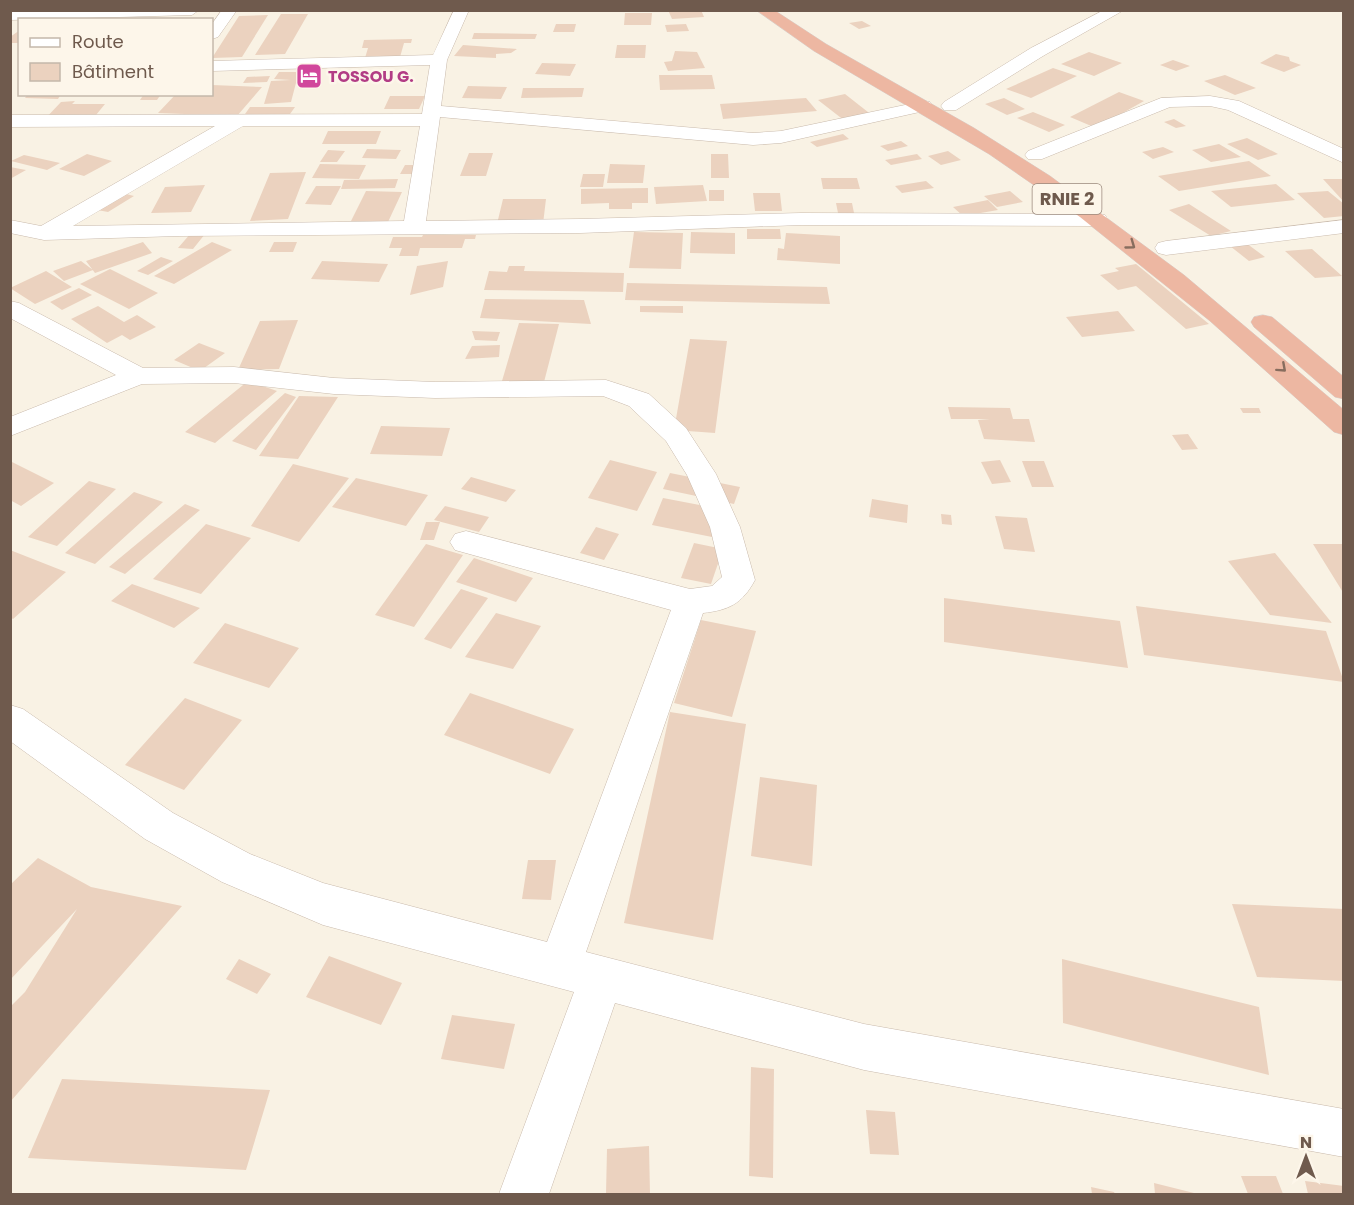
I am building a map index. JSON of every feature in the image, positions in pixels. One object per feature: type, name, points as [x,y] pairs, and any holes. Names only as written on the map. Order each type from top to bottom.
[{"type":"highway","name":"RNIE 2","points":[[763,10],[807,40],[924,106],[1007,157],[1097,220],[1158,264],[1280,367],[1344,426]]},
{"type":"highway","name":"RNIE 2","points":[[788,10],[809,25],[1035,154],[1102,199],[1193,268]]},
{"type":"highway","points":[[1247,308],[1344,391]]},
{"type":"street","points":[[10,15],[192,10]]},
{"type":"street","points":[[213,33],[230,10]]},
{"type":"street","points":[[414,227],[439,60],[462,10]]},
{"type":"street","points":[[950,106],[1037,52],[1117,10]]},
{"type":"street","points":[[213,66],[439,60]]},
{"type":"street","points":[[1035,154],[1167,102],[1184,100],[1233,105],[1344,157]]},
{"type":"street","points":[[145,121],[158,103]]},
{"type":"street","points":[[10,121],[239,120],[430,115],[753,139],[781,137],[924,106]]},
{"type":"street","points":[[10,245],[44,233],[239,120]]},
{"type":"street","points":[[10,226],[44,233],[179,228],[580,226],[801,219],[1097,220]]},
{"type":"street","points":[[1166,248],[1344,226]]},
{"type":"street","points":[[10,308],[138,376]]},
{"type":"street","points":[[10,427],[138,376],[234,375],[334,386],[435,390],[606,388],[639,400],[676,435],[701,474],[725,527],[739,580],[721,598],[690,602],[466,542]]},
{"type":"street","points":[[524,1194],[580,974],[690,602]]},
{"type":"street","points":[[10,720],[159,826],[236,868],[323,904],[580,974],[864,1047],[1344,1133]]},
{"type":"building","points":[[668,10],[701,10],[704,17],[672,19]]},
{"type":"building","points":[[625,13],[652,13],[651,25],[624,25]]},
{"type":"building","points":[[281,14],[308,14],[285,54],[255,55]]},
{"type":"building","points":[[268,15],[242,57],[213,58],[213,56],[239,16]]},
{"type":"building","points":[[862,21],[871,26],[859,29],[849,23]]},
{"type":"building","points":[[556,24],[576,24],[574,32],[553,32]]},
{"type":"building","points":[[686,24],[689,31],[667,32],[665,25]]},
{"type":"building","points":[[18,31],[18,43],[10,43],[10,37]]},
{"type":"building","points":[[474,33],[537,34],[535,39],[472,39]]},
{"type":"building","points":[[412,39],[411,43],[404,43],[400,57],[365,58],[368,48],[362,48],[364,40]]},
{"type":"building","points":[[463,45],[517,49],[511,53],[496,54],[496,58],[454,56]]},
{"type":"building","points":[[617,45],[646,45],[645,58],[615,58]]},
{"type":"building","points":[[675,51],[697,52],[705,68],[668,71],[664,62],[672,61]]},
{"type":"building","points":[[1089,52],[1122,63],[1094,76],[1061,64]]},
{"type":"building","points":[[1276,54],[1289,57],[1290,61],[1301,65],[1284,72],[1260,63]]},
{"type":"building","points":[[1173,60],[1190,66],[1176,71],[1160,65]]},
{"type":"building","points":[[542,63],[576,64],[570,76],[535,74]]},
{"type":"building","points":[[1053,68],[1077,76],[1031,98],[1006,89]]},
{"type":"building","points":[[279,72],[302,72],[297,79],[291,102],[264,104],[271,81],[291,80],[274,79]]},
{"type":"building","points":[[659,75],[712,75],[715,89],[660,90]]},
{"type":"building","points":[[1225,75],[1256,88],[1235,95],[1204,81]]},
{"type":"building","points":[[270,76],[267,82],[243,83],[247,77]]},
{"type":"building","points":[[213,85],[262,87],[237,116],[158,113],[174,96],[213,96]]},
{"type":"building","points":[[468,86],[507,87],[501,99],[462,98]]},
{"type":"building","points":[[523,88],[584,88],[582,97],[521,98]]},
{"type":"building","points":[[1119,92],[1144,101],[1096,128],[1070,117]]},
{"type":"building","points":[[845,94],[873,116],[845,121],[818,100]]},
{"type":"building","points":[[26,96],[60,96],[58,99],[25,98]]},
{"type":"building","points":[[143,96],[160,96],[157,100],[140,100]]},
{"type":"building","points":[[390,96],[425,96],[419,109],[384,109]]},
{"type":"building","points":[[806,98],[817,111],[723,119],[720,104]]},
{"type":"building","points":[[1004,98],[1025,109],[1007,115],[985,104]]},
{"type":"building","points":[[75,101],[72,104],[105,104],[96,115],[43,121],[61,102]]},
{"type":"building","points":[[250,107],[295,107],[290,114],[245,114]]},
{"type":"building","points":[[1033,112],[1065,125],[1049,132],[1017,118]]},
{"type":"building","points":[[1174,119],[1186,126],[1176,128],[1164,122]]},
{"type":"building","points":[[328,131],[381,131],[376,144],[322,144]]},
{"type":"building","points":[[843,134],[849,139],[817,147],[810,142]]},
{"type":"building","points":[[1247,138],[1278,154],[1258,160],[1227,144]]},
{"type":"building","points":[[901,141],[908,146],[888,151],[880,146]]},
{"type":"building","points":[[1219,144],[1241,157],[1211,162],[1192,150]]},
{"type":"building","points":[[1163,147],[1174,152],[1153,159],[1142,152]]},
{"type":"building","points":[[367,149],[401,150],[396,159],[362,158]]},
{"type":"building","points":[[328,150],[345,151],[337,162],[320,162]]},
{"type":"building","points":[[948,151],[961,160],[941,165],[928,156]]},
{"type":"building","points":[[469,153],[493,153],[486,176],[460,176]]},
{"type":"building","points":[[87,154],[112,161],[84,176],[59,169]]},
{"type":"building","points":[[711,154],[728,154],[729,178],[711,178]]},
{"type":"building","points":[[917,154],[922,159],[891,165],[885,160]]},
{"type":"building","points":[[24,155],[60,163],[47,170],[11,161]]},
{"type":"building","points":[[1249,161],[1271,176],[1179,191],[1158,176]]},
{"type":"building","points":[[320,164],[366,165],[359,179],[312,178]]},
{"type":"building","points":[[610,164],[645,165],[643,183],[607,183]]},
{"type":"building","points":[[405,165],[417,165],[412,174],[400,174]]},
{"type":"building","points":[[10,167],[26,170],[10,179]]},
{"type":"building","points":[[306,172],[288,219],[250,221],[270,173]]},
{"type":"building","points":[[583,174],[605,174],[603,187],[580,187]]},
{"type":"building","points":[[821,178],[857,178],[860,189],[823,189]]},
{"type":"building","points":[[398,179],[395,188],[341,189],[344,180]]},
{"type":"building","points":[[1323,179],[1344,179],[1344,202]]},
{"type":"building","points":[[926,181],[934,188],[902,193],[895,186]]},
{"type":"building","points":[[1276,184],[1295,200],[1231,207],[1211,191]]},
{"type":"building","points":[[205,185],[191,212],[151,213],[165,187]]},
{"type":"building","points":[[703,185],[707,201],[656,204],[654,187]]},
{"type":"building","points":[[316,186],[341,186],[331,205],[305,204]]},
{"type":"building","points":[[648,188],[648,203],[632,203],[632,209],[609,209],[609,203],[581,204],[581,189]]},
{"type":"building","points":[[709,190],[724,190],[724,201],[709,201]]},
{"type":"building","points":[[366,191],[402,192],[388,222],[351,221]]},
{"type":"building","points":[[1010,191],[1023,202],[997,207],[984,196]]},
{"type":"building","points":[[1328,191],[1344,204],[1344,216],[1324,218],[1297,193]]},
{"type":"building","points":[[118,192],[134,196],[108,212],[92,209]]},
{"type":"building","points":[[753,193],[780,193],[782,211],[755,211]]},
{"type":"building","points":[[503,199],[546,199],[543,224],[497,224]]},
{"type":"building","points":[[988,200],[998,210],[963,216],[953,207]]},
{"type":"building","points":[[836,203],[852,203],[854,213],[838,213]]},
{"type":"building","points":[[1189,204],[1231,231],[1211,236],[1169,210]]},
{"type":"building","points":[[747,229],[780,229],[781,239],[747,239]]},
{"type":"building","points":[[634,232],[683,233],[681,269],[629,268]]},
{"type":"building","points":[[691,232],[735,233],[735,254],[690,253]]},
{"type":"building","points":[[191,233],[205,234],[193,249],[178,248]]},
{"type":"building","points":[[786,233],[840,236],[840,264],[777,260],[778,248],[784,249]]},
{"type":"building","points":[[423,235],[476,235],[475,239],[465,239],[462,248],[420,248],[418,256],[399,256],[402,248],[389,248],[393,237],[422,237]]},
{"type":"building","points":[[143,242],[152,253],[95,273],[86,261]]},
{"type":"building","points":[[212,242],[232,250],[174,284],[154,276]]},
{"type":"building","points":[[274,242],[297,242],[293,252],[269,252]]},
{"type":"building","points":[[1246,243],[1265,257],[1249,261],[1230,246]]},
{"type":"building","points":[[1312,249],[1342,276],[1315,278],[1285,251]]},
{"type":"building","points":[[161,257],[173,261],[148,275],[137,271]]},
{"type":"building","points":[[81,261],[93,270],[64,281],[53,271]]},
{"type":"building","points":[[322,261],[388,264],[379,282],[311,279]]},
{"type":"building","points":[[448,261],[443,287],[410,295],[417,266]]},
{"type":"building","points":[[1136,264],[1209,324],[1186,329],[1136,286],[1118,290],[1100,275],[1119,271],[1115,268]]},
{"type":"building","points":[[509,266],[525,266],[524,271],[624,273],[623,292],[484,290],[489,271],[507,272]]},
{"type":"building","points":[[110,269],[158,293],[129,309],[80,284]]},
{"type":"building","points":[[46,271],[72,287],[35,304],[10,288]]},
{"type":"building","points":[[627,283],[827,287],[830,304],[625,300]]},
{"type":"building","points":[[79,288],[92,295],[62,310],[50,302]]},
{"type":"building","points":[[485,299],[584,300],[591,324],[480,318]]},
{"type":"building","points":[[98,306],[124,322],[137,315],[156,327],[130,340],[122,335],[107,343],[71,319]]},
{"type":"building","points":[[640,306],[683,306],[683,313],[640,312]]},
{"type":"building","points":[[1118,311],[1135,331],[1082,337],[1066,317]]},
{"type":"building","points":[[298,320],[279,369],[238,370],[260,321]]},
{"type":"building","points":[[519,323],[559,324],[544,382],[502,381]]},
{"type":"building","points":[[472,331],[500,332],[497,341],[475,340]]},
{"type":"building","points":[[690,339],[727,341],[715,433],[674,430]]},
{"type":"building","points":[[199,343],[225,353],[200,371],[174,360]]},
{"type":"building","points":[[500,345],[499,357],[465,359],[472,346]]},
{"type":"building","points":[[248,381],[277,391],[215,443],[185,432]]},
{"type":"building","points":[[285,393],[296,397],[256,450],[232,441]]},
{"type":"building","points":[[299,396],[338,397],[298,459],[259,456]]},
{"type":"building","points":[[948,407],[1010,408],[1013,419],[1029,419],[1035,442],[984,439],[978,420],[990,419],[951,419]]},
{"type":"building","points":[[1240,408],[1259,408],[1261,413],[1243,413]]},
{"type":"building","points":[[381,426],[450,428],[442,456],[370,454]]},
{"type":"building","points":[[1188,434],[1198,449],[1182,450],[1172,435]]},
{"type":"building","points":[[610,460],[657,472],[637,511],[588,498]]},
{"type":"building","points":[[1000,460],[1011,482],[992,484],[981,462]]},
{"type":"building","points":[[10,461],[54,483],[21,506],[10,500]]},
{"type":"building","points":[[1022,461],[1044,461],[1054,487],[1032,487]]},
{"type":"building","points":[[293,464],[349,478],[299,542],[251,526]]},
{"type":"building","points":[[670,473],[740,487],[734,504],[663,489]]},
{"type":"building","points":[[471,477],[516,490],[506,502],[461,489]]},
{"type":"building","points":[[356,478],[428,495],[406,526],[332,507]]},
{"type":"building","points":[[89,481],[116,489],[57,546],[28,537]]},
{"type":"building","points":[[134,492],[163,502],[95,564],[65,553]]},
{"type":"building","points":[[663,498],[731,511],[722,539],[652,525]]},
{"type":"building","points":[[872,499],[908,505],[907,523],[869,517]]},
{"type":"building","points":[[185,504],[200,510],[125,574],[109,567]]},
{"type":"building","points":[[445,506],[489,517],[479,532],[434,520]]},
{"type":"building","points":[[941,514],[951,515],[952,525],[942,524]]},
{"type":"building","points":[[995,516],[1027,518],[1035,552],[1004,549]]},
{"type":"building","points":[[426,522],[440,522],[434,540],[420,540]]},
{"type":"building","points":[[206,524],[251,538],[201,594],[153,579]]},
{"type":"building","points":[[596,527],[619,534],[604,560],[580,553]]},
{"type":"building","points":[[694,543],[723,549],[711,584],[681,578]]},
{"type":"building","points":[[426,544],[463,555],[414,627],[375,615]]},
{"type":"building","points":[[1313,544],[1344,544],[1344,594]]},
{"type":"building","points":[[10,550],[66,572],[13,619],[10,617]]},
{"type":"building","points":[[1275,553],[1332,623],[1270,615],[1228,561]]},
{"type":"building","points":[[474,558],[533,578],[516,602],[456,582]]},
{"type":"building","points":[[132,584],[200,608],[174,628],[111,601]]},
{"type":"building","points":[[461,589],[488,598],[451,649],[424,639]]},
{"type":"building","points":[[944,598],[1120,621],[1128,668],[944,642]]},
{"type":"building","points":[[1136,606],[1326,631],[1344,682],[1144,655]]},
{"type":"building","points":[[496,613],[541,626],[513,669],[465,657]]},
{"type":"building","points":[[701,620],[756,631],[732,717],[674,703]]},
{"type":"building","points":[[225,623],[299,648],[269,688],[193,663]]},
{"type":"building","points":[[470,693],[574,729],[550,774],[444,735]]},
{"type":"building","points":[[185,698],[242,720],[184,790],[125,765]]},
{"type":"building","points":[[670,712],[746,724],[713,940],[624,923]]},
{"type":"building","points":[[760,777],[817,785],[812,866],[751,856]]},
{"type":"building","points":[[38,858],[91,887],[182,906],[10,1102],[10,1007],[25,992],[77,909],[10,980],[10,885]]},
{"type":"building","points":[[528,860],[556,860],[551,900],[522,899]]},
{"type":"building","points":[[1232,904],[1344,909],[1344,981],[1257,977]]},
{"type":"building","points":[[329,956],[402,983],[381,1025],[306,997]]},
{"type":"building","points":[[239,959],[271,974],[257,994],[226,979]]},
{"type":"building","points":[[1062,959],[1259,1007],[1269,1075],[1063,1023]]},
{"type":"building","points":[[452,1015],[515,1024],[504,1069],[441,1059]]},
{"type":"building","points":[[751,1067],[774,1069],[773,1178],[749,1176]]},
{"type":"building","points":[[62,1079],[270,1090],[246,1170],[28,1158]]},
{"type":"building","points":[[866,1110],[895,1112],[899,1155],[870,1154]]},
{"type":"building","points":[[649,1146],[650,1194],[606,1194],[607,1149]]},
{"type":"building","points":[[1241,1176],[1276,1176],[1283,1194],[1248,1194]]},
{"type":"building","points":[[1305,1181],[1344,1186],[1344,1194],[1308,1194]]},
{"type":"building","points":[[1154,1183],[1198,1194],[1155,1194]]},
{"type":"building","points":[[1091,1187],[1114,1192],[1115,1194],[1092,1194]]},
{"type":"place","name":"TOSSOU G.","points":[[309,76]]}]
